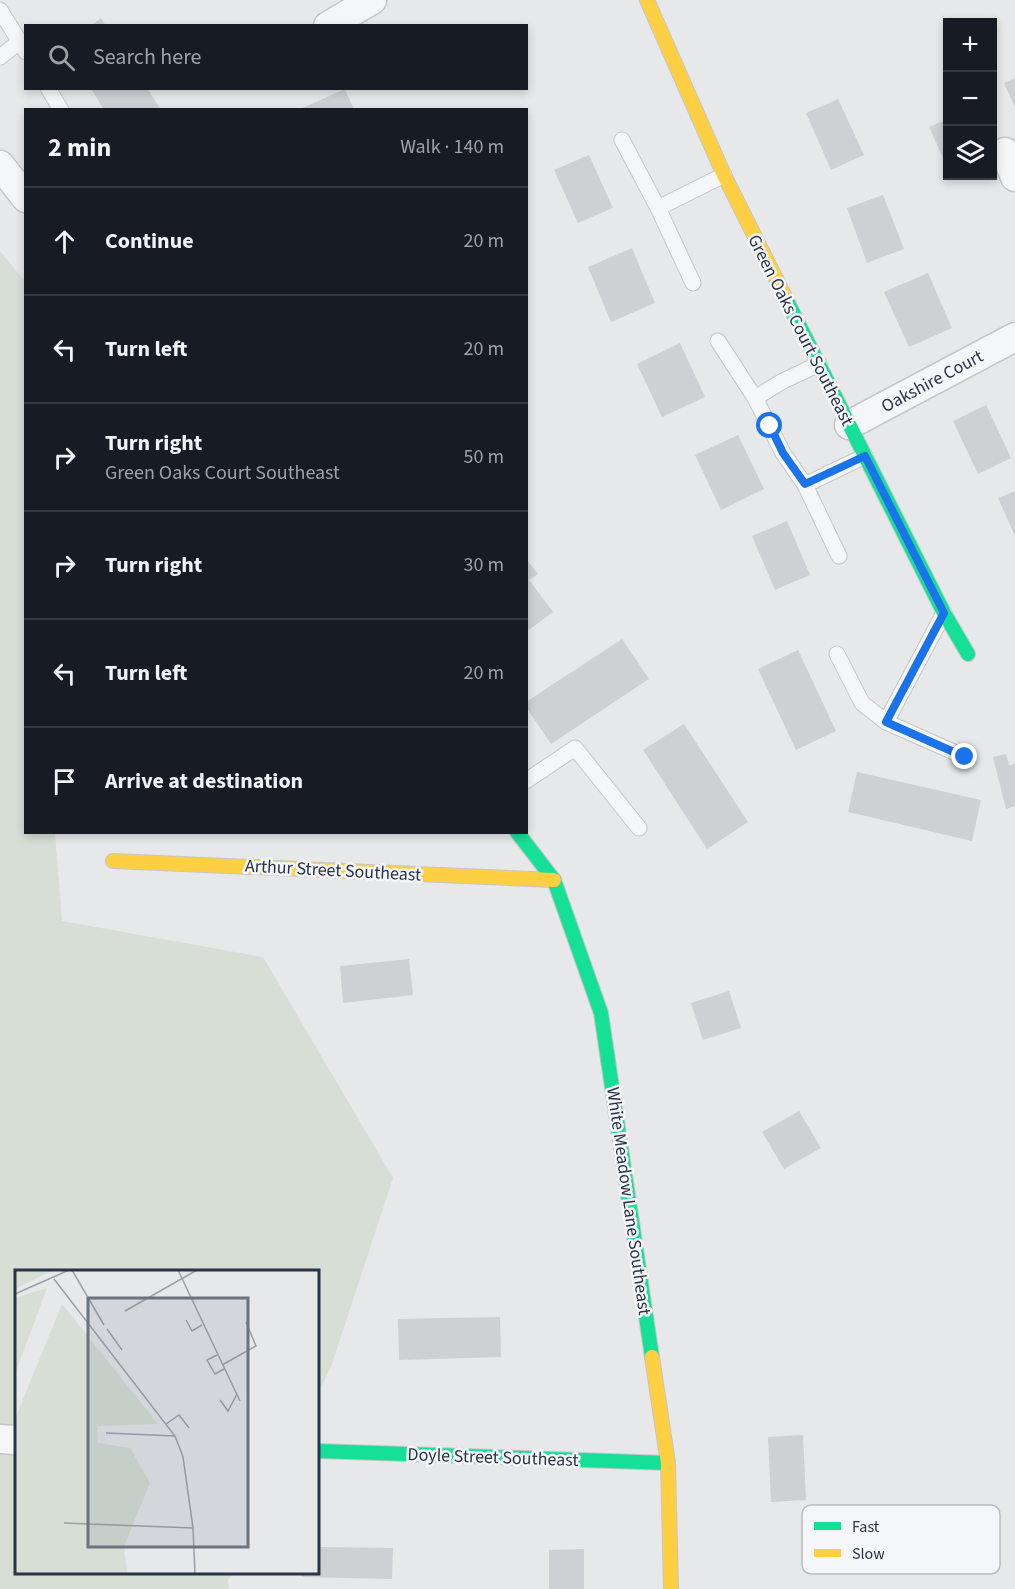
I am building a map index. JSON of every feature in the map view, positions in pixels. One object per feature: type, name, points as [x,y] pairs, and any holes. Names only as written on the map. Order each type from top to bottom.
[{"type":"street","points":[[331,24],[372,0]]},
{"type":"street","name":"Green Oaks Court Southeast","points":[[647,0],[724,175],[944,613],[968,654]]},
{"type":"street","points":[[0,165],[24,195]]},
{"type":"street","name":"Oakshire Court","points":[[849,425],[1015,337]]},
{"type":"street","name":"White Meadow Lane Southeast","points":[[519,834],[554,880],[601,1013],[668,1463],[671,1589]]},
{"type":"street","name":"Arthur Street Southeast","points":[[113,861],[554,880]]},
{"type":"street","points":[[0,1439],[15,1440]]},
{"type":"street","name":"Doyle Street Southeast","points":[[320,1451],[668,1463]]},
{"type":"lane","points":[[0,10],[22,47],[0,57]]},
{"type":"lane","points":[[49,90],[60,108]]},
{"type":"lane","points":[[622,140],[693,283]]},
{"type":"lane","points":[[657,208],[724,175]]},
{"type":"lane","points":[[718,341],[755,398],[783,453],[805,484],[839,556]]},
{"type":"lane","points":[[755,398],[783,381],[819,364]]},
{"type":"lane","points":[[805,484],[865,456]]},
{"type":"lane","points":[[886,722],[944,613]]},
{"type":"lane","points":[[837,654],[862,703],[886,722],[965,757]]},
{"type":"lane","points":[[528,780],[575,748],[639,828]]},
{"type":"shaded area","points":[[0,251],[24,281],[24,834],[55,834],[62,921],[263,957],[393,1178],[332,1364],[320,1390],[320,1270],[15,1270],[15,1574],[232,1574],[228,1581],[229,1589],[0,1589]]},
{"type":"building","points":[[101,18],[105,24],[93,24]]},
{"type":"building","points":[[1015,78],[1015,107],[1004,83]]},
{"type":"building","points":[[92,90],[148,90],[160,108],[103,108]]},
{"type":"building","points":[[345,90],[353,108],[302,108]]},
{"type":"building","points":[[838,99],[864,155],[831,170],[806,113]]},
{"type":"building","points":[[943,121],[943,158],[929,127]]},
{"type":"building","points":[[589,155],[613,208],[578,223],[554,170]]},
{"type":"building","points":[[883,195],[904,249],[867,263],[847,208]]},
{"type":"building","points":[[632,248],[655,303],[611,322],[588,267]]},
{"type":"building","points":[[928,273],[952,328],[909,347],[884,292]]},
{"type":"building","points":[[680,343],[705,397],[662,417],[637,364]]},
{"type":"building","points":[[986,405],[1011,458],[978,474],[953,421]]},
{"type":"building","points":[[738,435],[764,489],[721,510],[695,455]]},
{"type":"building","points":[[1015,491],[1015,536],[998,498]]},
{"type":"building","points":[[787,521],[810,575],[775,590],[752,536]]},
{"type":"building","points":[[528,562],[538,574],[529,580],[553,612],[528,631]]},
{"type":"building","points":[[622,639],[649,679],[551,744],[528,710],[528,701]]},
{"type":"building","points":[[798,650],[836,731],[796,750],[758,669]]},
{"type":"building","points":[[684,724],[748,822],[707,849],[643,750]]},
{"type":"building","points":[[1006,754],[1009,765],[1015,764],[1015,806],[1006,809],[993,757]]},
{"type":"building","points":[[857,772],[981,800],[972,841],[848,812]]},
{"type":"building","points":[[409,959],[413,995],[343,1003],[340,966]]},
{"type":"building","points":[[729,991],[741,1028],[703,1040],[691,1003]]},
{"type":"building","points":[[799,1111],[821,1148],[784,1169],[762,1132]]},
{"type":"building","points":[[500,1317],[501,1357],[399,1360],[398,1319]]},
{"type":"building","points":[[803,1435],[806,1500],[771,1502],[768,1437]]},
{"type":"building","points":[[320,1547],[393,1548],[392,1579],[302,1577],[302,1574],[320,1574]]},
{"type":"building","points":[[584,1549],[584,1589],[549,1589],[549,1550]]},
{"type":"traffic: fast","points":[[786,299],[944,613],[968,654]]},
{"type":"traffic: fast","points":[[519,834],[554,880],[601,1013],[652,1357]]},
{"type":"traffic: fast","points":[[320,1451],[668,1463]]},
{"type":"traffic: slow","points":[[647,0],[724,175],[786,299]]},
{"type":"traffic: slow","points":[[113,861],[554,880]]},
{"type":"traffic: slow","points":[[652,1357],[668,1463],[671,1589]]},
{"type":"route","points":[[770,426],[783,453],[805,484],[865,456],[944,613],[886,722],[965,757]]}]
